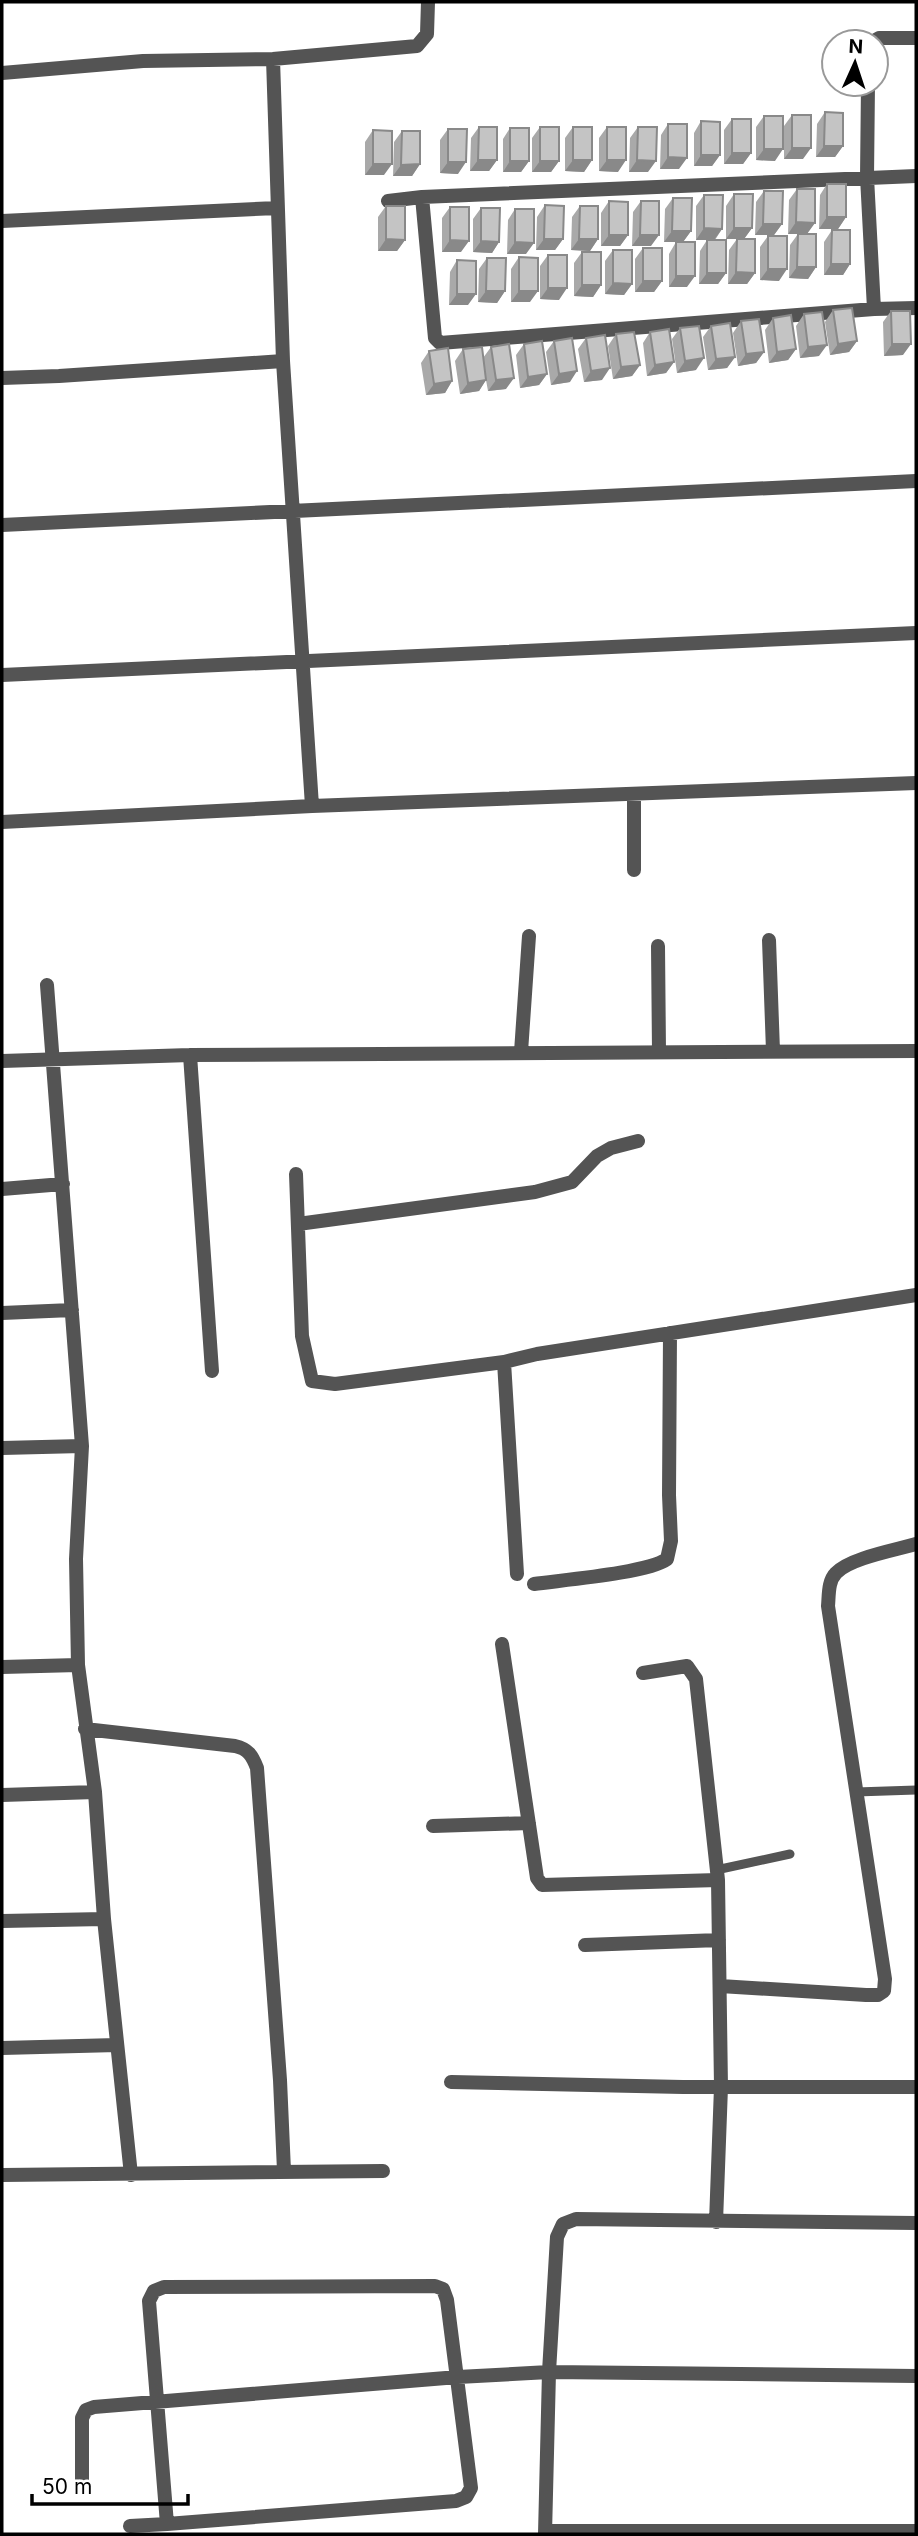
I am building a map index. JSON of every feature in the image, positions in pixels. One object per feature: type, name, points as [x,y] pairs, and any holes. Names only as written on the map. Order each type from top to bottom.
[{"type":"street","points":[[2,73],[143,61],[273,59],[416,46],[427,34],[428,2]]},
{"type":"street","points":[[890,38],[916,38]]},
{"type":"street","points":[[273,59],[283,361],[312,806]]},
{"type":"street","points":[[868,98],[867,177],[874,309]]},
{"type":"street","points":[[388,201],[422,197],[916,176]]},
{"type":"street","points":[[422,197],[435,338],[440,343],[916,308]]},
{"type":"street","points":[[2,222],[277,208]]},
{"type":"street","points":[[2,377],[59,376],[283,361]]},
{"type":"street","points":[[2,525],[916,481]]},
{"type":"street","points":[[2,675],[916,633]]},
{"type":"street","points":[[2,822],[312,806],[916,783]]},
{"type":"street","points":[[634,794],[634,870]]},
{"type":"street","points":[[521,1052],[529,936]]},
{"type":"street","points":[[769,940],[773,1051]]},
{"type":"street","points":[[658,946],[659,1052]]},
{"type":"street","points":[[47,985],[82,1446],[76,1559],[78,1665],[95,1792],[104,1919],[131,2175]]},
{"type":"street","points":[[2,1061],[190,1055],[916,1051]]},
{"type":"street","points":[[190,1055],[212,1371]]},
{"type":"street","points":[[298,1224],[535,1192],[560,1186],[572,1182],[597,1156],[611,1148],[638,1141]]},
{"type":"street","points":[[296,1174],[302,1336],[312,1381],[335,1384],[504,1362],[537,1354],[916,1295]]},
{"type":"street","points":[[2,1189],[63,1184]]},
{"type":"street","points":[[2,1313],[72,1310]]},
{"type":"street","points":[[534,1584],[650,1566],[667,1559],[671,1541],[670,1333]]},
{"type":"street","points":[[504,1362],[517,1574]]},
{"type":"street","points":[[2,1448],[82,1446]]},
{"type":"street","points":[[720,1986],[866,1996],[878,1995],[884,1991],[885,1979],[828,1606],[834,1574],[846,1566],[916,1544]]},
{"type":"street","points":[[502,1644],[537,1878],[542,1885],[717,1875]]},
{"type":"street","points":[[2,1667],[78,1665]]},
{"type":"street","points":[[643,1673],[687,1666],[696,1679],[717,1875],[721,2087],[716,2222]]},
{"type":"street","points":[[85,1729],[234,1746],[246,1749],[253,1757],[260,1795],[281,2080],[284,2171]]},
{"type":"street","points":[[2,1795],[95,1792]]},
{"type":"street","points":[[433,1826],[529,1823]]},
{"type":"street","points":[[2,1921],[104,1919]]},
{"type":"street","points":[[585,1945],[719,1940]]},
{"type":"street","points":[[2,2048],[117,2045]]},
{"type":"street","points":[[451,2082],[916,2087]]},
{"type":"street","points":[[2,2175],[383,2171]]},
{"type":"street","points":[[916,2223],[576,2219],[563,2224],[556,2237],[545,2533],[916,2531]]},
{"type":"street","points":[[130,2526],[167,2524],[456,2501],[466,2497],[471,2488],[458,2377],[443,2289],[435,2286],[164,2287],[154,2291],[149,2301],[167,2524]]},
{"type":"street","points":[[82,2487],[82,2418],[86,2410],[94,2407],[549,2372],[916,2376]]},
{"type":"lane","points":[[856,1792],[916,1790]]},
{"type":"lane","points":[[717,1875],[790,1854]]},
{"type":"building","points":[[825,112],[843,113],[843,146],[824,146]]},
{"type":"building","points":[[792,115],[811,115],[811,148],[792,148]]},
{"type":"building","points":[[764,116],[783,116],[783,149],[764,149]]},
{"type":"building","points":[[732,119],[751,119],[751,153],[732,153]]},
{"type":"building","points":[[701,121],[720,122],[720,155],[701,155]]},
{"type":"building","points":[[668,124],[687,124],[687,158],[668,157]]},
{"type":"building","points":[[479,127],[497,127],[497,160],[478,160]]},
{"type":"building","points":[[540,127],[559,127],[559,161],[540,161]]},
{"type":"building","points":[[573,127],[592,127],[592,160],[573,160]]},
{"type":"building","points":[[607,127],[626,127],[626,160],[607,160]]},
{"type":"building","points":[[638,127],[657,127],[656,161],[637,160]]},
{"type":"building","points":[[510,128],[529,128],[529,161],[510,161]]},
{"type":"building","points":[[448,129],[467,129],[466,162],[448,162]]},
{"type":"building","points":[[373,130],[392,131],[392,164],[373,164]]},
{"type":"building","points":[[402,131],[420,131],[420,164],[401,165]]},
{"type":"building","points":[[827,184],[846,184],[846,217],[827,217]]},
{"type":"building","points":[[797,189],[815,189],[815,223],[796,222]]},
{"type":"building","points":[[764,191],[783,191],[782,224],[763,224]]},
{"type":"building","points":[[734,194],[753,194],[752,228],[734,228]]},
{"type":"building","points":[[704,195],[723,195],[722,229],[704,228]]},
{"type":"building","points":[[673,198],[692,198],[691,231],[672,231]]},
{"type":"building","points":[[609,201],[628,202],[628,235],[609,235]]},
{"type":"building","points":[[641,201],[659,201],[659,235],[640,235]]},
{"type":"building","points":[[545,205],[564,206],[563,239],[544,239]]},
{"type":"building","points":[[386,206],[405,206],[405,240],[386,239]]},
{"type":"building","points":[[580,206],[598,206],[598,239],[579,239]]},
{"type":"building","points":[[450,207],[469,207],[469,241],[450,240]]},
{"type":"building","points":[[481,208],[500,208],[499,242],[481,241]]},
{"type":"building","points":[[515,209],[534,209],[534,243],[515,242]]},
{"type":"building","points":[[832,230],[850,230],[850,264],[831,264]]},
{"type":"building","points":[[798,234],[816,234],[816,267],[797,267]]},
{"type":"building","points":[[768,236],[787,236],[787,269],[768,269]]},
{"type":"building","points":[[737,239],[755,239],[755,273],[736,272]]},
{"type":"building","points":[[707,240],[726,240],[726,273],[707,273]]},
{"type":"building","points":[[676,242],[695,242],[695,276],[676,276]]},
{"type":"building","points":[[643,248],[662,248],[662,281],[643,281]]},
{"type":"building","points":[[613,250],[632,250],[632,284],[613,283]]},
{"type":"building","points":[[582,252],[601,252],[601,285],[582,285]]},
{"type":"building","points":[[548,255],[567,255],[567,288],[548,288]]},
{"type":"building","points":[[519,257],[538,258],[538,291],[519,291]]},
{"type":"building","points":[[487,258],[506,258],[505,291],[486,291]]},
{"type":"building","points":[[457,260],[476,261],[476,294],[457,294]]},
{"type":"building","points":[[852,308],[857,341],[838,344],[833,310]]},
{"type":"building","points":[[891,311],[910,311],[911,344],[892,344]]},
{"type":"building","points":[[822,312],[827,345],[808,347],[804,314]]},
{"type":"building","points":[[791,315],[796,349],[777,352],[773,318]]},
{"type":"building","points":[[759,319],[764,352],[746,354],[741,321]]},
{"type":"building","points":[[730,323],[735,357],[716,359],[711,326]]},
{"type":"building","points":[[699,326],[704,358],[685,361],[680,328]]},
{"type":"building","points":[[669,329],[674,362],[655,365],[650,332]]},
{"type":"building","points":[[634,332],[640,365],[621,367],[616,334]]},
{"type":"building","points":[[605,335],[610,368],[591,371],[586,338]]},
{"type":"building","points":[[572,338],[577,371],[559,374],[554,341]]},
{"type":"building","points":[[542,341],[547,374],[528,377],[524,344]]},
{"type":"building","points":[[509,344],[514,378],[496,380],[491,347]]},
{"type":"building","points":[[482,347],[486,380],[468,383],[463,349]]},
{"type":"building","points":[[448,348],[452,381],[434,384],[429,351]]}]
